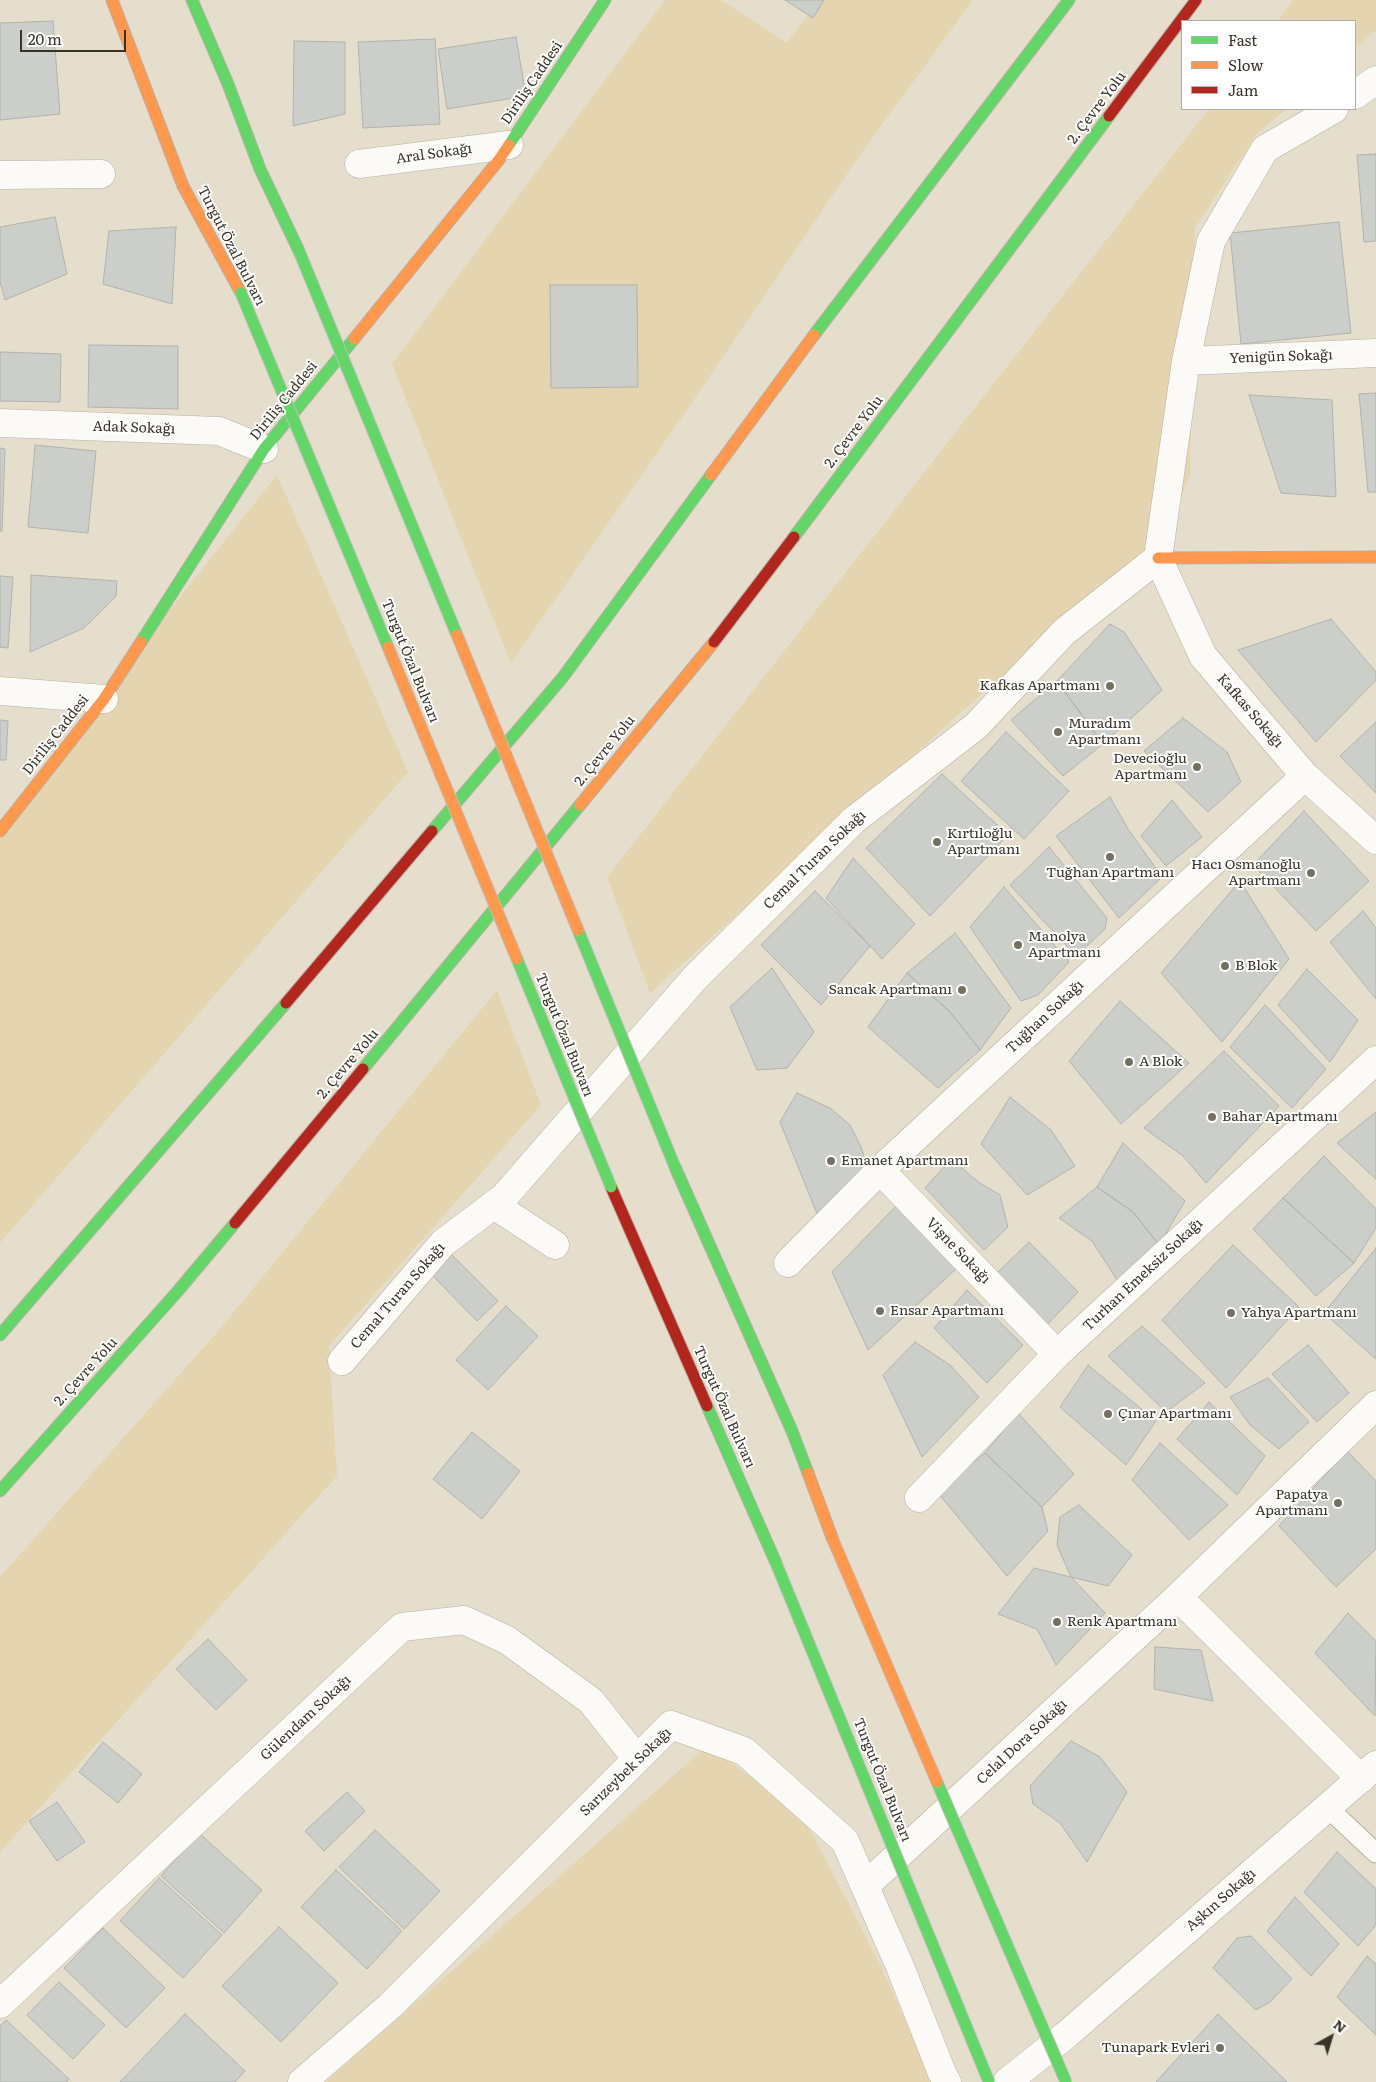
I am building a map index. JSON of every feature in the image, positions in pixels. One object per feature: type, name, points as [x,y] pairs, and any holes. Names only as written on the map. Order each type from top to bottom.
[{"type":"main road","name":"Turgut Özal Bulvarı","points":[[112,0],[183,186],[241,293],[611,1187],[776,1563],[989,2082]]},
{"type":"main road","points":[[192,0],[228,84],[260,169],[299,251],[675,1167],[792,1431],[833,1540],[1066,2082]]},
{"type":"main road","name":"Diriliş Caddesi","points":[[0,831],[104,698],[264,449],[498,161],[605,0]]},
{"type":"main road","points":[[0,1335],[287,1002],[563,677],[852,283],[1069,0]]},
{"type":"main road","name":"2. Çevre Yolu","points":[[1181,20],[1196,0]]},
{"type":"main road","name":"2. Çevre Yolu","points":[[0,1491],[177,1292],[728,626],[1181,20]]},
{"type":"main road","points":[[1158,558],[1376,557]]},
{"type":"street","points":[[1356,94],[1376,80]]},
{"type":"street","points":[[1158,558],[1186,360],[1211,241],[1265,149],[1332,110]]},
{"type":"street","name":"Aral Sokağı","points":[[359,164],[510,144]]},
{"type":"street","points":[[0,175],[101,174]]},
{"type":"street","name":"Yenigün Sokağı","points":[[1186,360],[1376,353]]},
{"type":"street","name":"Adak Sokağı","points":[[0,424],[220,431],[264,449]]},
{"type":"street","name":"Kafkas Sokağı","points":[[1158,558],[1203,656],[1306,776],[1376,840]]},
{"type":"street","name":"Cemal Turan Sokağı","points":[[342,1361],[443,1243],[504,1197],[694,980],[854,820],[976,726],[1064,632],[1158,558]]},
{"type":"street","points":[[0,691],[104,698]]},
{"type":"street","name":"Tuğhan Sokağı","points":[[788,1263],[880,1170],[1306,776]]},
{"type":"street","name":"Turhan Emeksiz Sokağı","points":[[919,1498],[1057,1354],[1376,1060]]},
{"type":"street","name":"Vişne Sokağı","points":[[880,1170],[1057,1354]]},
{"type":"street","points":[[504,1197],[500,1209],[555,1245]]},
{"type":"street","name":"Celal Dora Sokağı","points":[[865,1886],[1178,1597],[1376,1405]]},
{"type":"street","points":[[1178,1597],[1369,1772]]},
{"type":"street","name":"Gülendam Sokağı","points":[[0,2004],[402,1627],[464,1620],[507,1640],[591,1701],[637,1759]]},
{"type":"street","name":"Sarızeybek Sokağı","points":[[302,2082],[390,2006],[671,1725],[744,1750],[845,1840],[901,1968],[947,2082]]},
{"type":"street","name":"Aşkın Sokağı","points":[[1007,2082],[1066,2035],[1369,1772]]},
{"type":"lane","points":[[1328,1808],[1376,1854]]},
{"type":"shaded area","points":[[665,0],[721,0],[787,43],[819,0],[973,0],[864,149],[691,404],[511,663],[392,364]]},
{"type":"shaded area","points":[[1293,0],[1376,0],[1376,30],[1356,48],[1356,20],[1279,20]]},
{"type":"shaded area","points":[[1208,110],[1285,110],[1256,135],[1195,228],[1190,476],[1160,545],[1016,663],[650,993],[607,877]]},
{"type":"shaded area","points":[[277,475],[408,772],[0,1243],[0,823]]},
{"type":"shaded area","points":[[497,990],[541,1105],[329,1346],[337,1476],[0,1852],[0,1577],[220,1329]]},
{"type":"shaded area","points":[[708,1745],[804,1818],[881,1966],[933,2082],[326,2082]]},
{"type":"building","points":[[785,0],[824,0],[813,18]]},
{"type":"building","points":[[53,21],[60,114],[0,120],[0,23]]},
{"type":"building","points":[[516,37],[526,96],[447,109],[438,49]]},
{"type":"building","points":[[435,39],[440,124],[363,128],[358,42]]},
{"type":"building","points":[[294,41],[345,42],[345,114],[293,126]]},
{"type":"building","points":[[1376,154],[1376,241],[1364,242],[1357,155]]},
{"type":"building","points":[[55,217],[67,274],[5,300],[0,282],[0,227]]},
{"type":"building","points":[[1339,222],[1351,333],[1241,344],[1230,233]]},
{"type":"building","points":[[176,227],[172,304],[103,284],[109,231]]},
{"type":"building","points":[[550,285],[637,285],[638,387],[551,388]]},
{"type":"building","points":[[89,345],[178,346],[178,409],[88,407]]},
{"type":"building","points":[[0,352],[61,354],[60,402],[0,401]]},
{"type":"building","points":[[1376,393],[1376,492],[1368,492],[1359,394]]},
{"type":"building","points":[[1249,395],[1332,400],[1336,497],[1281,493]]},
{"type":"building","points":[[35,445],[96,451],[88,533],[28,527]]},
{"type":"building","points":[[0,448],[5,449],[2,531],[0,531]]},
{"type":"building","points":[[31,575],[117,581],[116,596],[84,628],[30,652]]},
{"type":"building","points":[[0,576],[13,577],[8,648],[0,647]]},
{"type":"building","points":[[1331,619],[1376,672],[1376,680],[1316,742],[1238,650]]},
{"type":"building","name":"Kafkas Apartmanı","points":[[1110,624],[1124,632],[1162,690],[1103,744],[1057,681]]},
{"type":"building","name":"Muradım Apartmanı","points":[[1057,681],[1103,744],[1063,776],[1011,720]]},
{"type":"building","name":"Devecioğlu Apartmanı","points":[[1183,718],[1227,752],[1241,782],[1208,812],[1144,751]]},
{"type":"building","points":[[0,720],[8,721],[6,760],[0,760]]},
{"type":"building","points":[[1376,722],[1376,793],[1340,756]]},
{"type":"building","points":[[1006,732],[1069,791],[1024,839],[961,781]]},
{"type":"building","name":"Kırtıloğlu Apartmanı","points":[[942,774],[1008,835],[930,916],[866,848]]},
{"type":"building","name":"Tuğhan Apartmanı","points":[[1110,797],[1128,829],[1162,877],[1119,918],[1056,836]]},
{"type":"building","points":[[1172,800],[1202,837],[1166,866],[1141,836]]},
{"type":"building","name":"Hacı Osmanoğlu Apartmanı","points":[[1304,811],[1369,881],[1316,931],[1253,865]]},
{"type":"building","points":[[1049,847],[1107,918],[1105,929],[1076,956],[1010,885]]},
{"type":"building","points":[[853,858],[915,924],[882,959],[826,898]]},
{"type":"building","name":"B Blok","points":[[1240,881],[1289,959],[1222,1042],[1161,973]]},
{"type":"building","name":"Manolya Apartmanı","points":[[1004,887],[1069,962],[1038,995],[1021,1001],[970,927]]},
{"type":"building","points":[[815,891],[870,946],[821,1005],[761,945]]},
{"type":"building","points":[[1363,911],[1376,928],[1376,999],[1330,942]]},
{"type":"building","name":"Sancak Apartmanı","points":[[955,933],[1011,1008],[980,1050],[950,1012],[907,973]]},
{"type":"building","points":[[772,968],[814,1032],[787,1068],[757,1070],[730,1007]]},
{"type":"building","points":[[1307,969],[1358,1020],[1330,1062],[1278,1005]]},
{"type":"building","points":[[907,973],[950,1012],[980,1050],[938,1088],[868,1027]]},
{"type":"building","name":"A Blok","points":[[1120,1001],[1189,1063],[1121,1124],[1069,1061]]},
{"type":"building","points":[[1265,1005],[1326,1069],[1292,1108],[1230,1047]]},
{"type":"building","name":"Bahar Apartmanı","points":[[1224,1051],[1279,1106],[1206,1183],[1183,1156],[1144,1128]]},
{"type":"building","name":"Emanet Apartmanı","points":[[797,1093],[830,1108],[850,1125],[861,1147],[870,1175],[818,1216],[780,1122]]},
{"type":"building","points":[[1010,1097],[1051,1130],[1075,1166],[1027,1195],[981,1144]]},
{"type":"building","points":[[1376,1112],[1376,1179],[1337,1143]]},
{"type":"building","points":[[1123,1143],[1185,1201],[1159,1245],[1133,1212],[1097,1187]]},
{"type":"building","points":[[1324,1156],[1376,1209],[1376,1228],[1354,1263],[1283,1198]]},
{"type":"building","points":[[951,1159],[977,1181],[1000,1195],[1008,1227],[984,1250],[925,1188]]},
{"type":"building","points":[[1097,1187],[1133,1212],[1159,1245],[1117,1280],[1092,1241],[1059,1218]]},
{"type":"building","points":[[1283,1198],[1354,1263],[1316,1296],[1253,1229]]},
{"type":"building","name":"Ensar Apartmanı","points":[[899,1203],[956,1269],[868,1350],[832,1272]]},
{"type":"building","points":[[1029,1242],[1078,1292],[1046,1326],[995,1275]]},
{"type":"building","name":"Yahya Apartmanı","points":[[1233,1245],[1299,1307],[1226,1388],[1162,1320]]},
{"type":"building","points":[[1376,1248],[1376,1359],[1324,1313]]},
{"type":"building","points":[[450,1253],[498,1301],[477,1321],[430,1273]]},
{"type":"building","points":[[967,1290],[1023,1345],[987,1383],[934,1328]]},
{"type":"building","points":[[506,1306],[538,1336],[488,1390],[456,1360]]},
{"type":"building","points":[[1142,1326],[1205,1383],[1166,1412],[1108,1356]]},
{"type":"building","points":[[915,1342],[950,1365],[979,1397],[922,1457],[883,1375]]},
{"type":"building","points":[[1308,1345],[1349,1393],[1317,1422],[1272,1374]]},
{"type":"building","name":"Çınar Apartmanı","points":[[1088,1365],[1156,1421],[1126,1465],[1060,1407]]},
{"type":"building","points":[[1268,1378],[1309,1422],[1279,1449],[1250,1425],[1230,1397]]},
{"type":"building","points":[[1209,1402],[1265,1456],[1237,1495],[1177,1439]]},
{"type":"building","points":[[1018,1413],[1074,1474],[1042,1507],[985,1453]]},
{"type":"building","points":[[472,1432],[520,1471],[482,1519],[433,1479]]},
{"type":"building","points":[[1160,1443],[1228,1505],[1189,1540],[1132,1480]]},
{"type":"building","name":"Papatya Apartmanı","points":[[1347,1451],[1376,1481],[1376,1549],[1336,1587],[1279,1526]]},
{"type":"building","points":[[985,1453],[1042,1507],[1048,1531],[1007,1576],[937,1492]]},
{"type":"building","points":[[1079,1505],[1132,1555],[1108,1586],[1071,1577],[1057,1545],[1060,1517]]},
{"type":"building","name":"Renk Apartmanı","points":[[1034,1568],[1071,1577],[1105,1613],[1056,1665],[1037,1629],[998,1614]]},
{"type":"building","points":[[1348,1613],[1376,1641],[1375,1716],[1315,1653]]},
{"type":"building","points":[[208,1639],[247,1680],[216,1710],[176,1669]]},
{"type":"building","points":[[1155,1647],[1201,1650],[1213,1701],[1154,1689]]},
{"type":"building","points":[[1071,1741],[1100,1757],[1127,1792],[1087,1862],[1060,1823],[1033,1804],[1030,1786]]},
{"type":"building","points":[[103,1742],[142,1774],[118,1803],[79,1772]]},
{"type":"building","points":[[347,1792],[365,1811],[324,1851],[305,1831]]},
{"type":"building","points":[[57,1802],[85,1842],[57,1861],[29,1821]]},
{"type":"building","points":[[375,1830],[440,1891],[404,1929],[339,1867]]},
{"type":"building","points":[[199,1833],[262,1890],[224,1933],[161,1876]]},
{"type":"building","points":[[1337,1852],[1376,1889],[1376,1925],[1358,1946],[1304,1892]]},
{"type":"building","points":[[336,1870],[402,1931],[367,1969],[301,1907]]},
{"type":"building","points":[[159,1878],[222,1935],[183,1978],[120,1921]]},
{"type":"building","points":[[1295,1897],[1339,1944],[1311,1976],[1267,1931]]},
{"type":"building","points":[[279,1927],[338,1983],[281,2042],[222,1986]]},
{"type":"building","points":[[103,1928],[165,1988],[126,2028],[64,1968]]},
{"type":"building","points":[[1251,1936],[1292,1979],[1270,2002],[1256,2010],[1213,1968],[1237,1938]]},
{"type":"building","points":[[1367,1956],[1376,1964],[1376,2035],[1337,1997]]},
{"type":"building","points":[[59,1982],[105,2025],[73,2059],[27,2015]]},
{"type":"building","points":[[185,2014],[245,2071],[235,2082],[120,2082]]},
{"type":"building","name":"Tunapark Evleri","points":[[1218,2014],[1287,2082],[1156,2082]]},
{"type":"building","points":[[6,2020],[69,2079],[67,2082],[0,2082],[0,2026]]},
{"type":"traffic: fast","points":[[192,0],[228,84],[260,169],[299,251]]},
{"type":"traffic: fast","points":[[509,145],[605,0]]},
{"type":"traffic: fast","points":[[814,335],[1069,0]]},
{"type":"traffic: fast","points":[[794,537],[1109,116]]},
{"type":"traffic: fast","points":[[299,251],[457,635]]},
{"type":"traffic: fast","points":[[241,293],[388,647]]},
{"type":"traffic: fast","points":[[141,642],[264,449],[354,339]]},
{"type":"traffic: fast","points":[[432,831],[563,677],[711,475]]},
{"type":"traffic: fast","points":[[363,1069],[580,805]]},
{"type":"traffic: fast","points":[[578,930],[675,1167]]},
{"type":"traffic: fast","points":[[517,959],[611,1187]]},
{"type":"traffic: fast","points":[[0,1335],[286,1003]]},
{"type":"traffic: fast","points":[[675,1167],[792,1431],[808,1473]]},
{"type":"traffic: fast","points":[[0,1491],[177,1292],[235,1223]]},
{"type":"traffic: fast","points":[[707,1406],[776,1563]]},
{"type":"traffic: fast","points":[[776,1563],[989,2082]]},
{"type":"traffic: fast","points":[[937,1782],[1066,2082]]},
{"type":"traffic: slow","points":[[112,0],[183,186],[241,293]]},
{"type":"traffic: slow","points":[[354,339],[509,145]]},
{"type":"traffic: slow","points":[[711,475],[814,335]]},
{"type":"traffic: slow","points":[[1158,558],[1376,557]]},
{"type":"traffic: slow","points":[[457,635],[578,930]]},
{"type":"traffic: slow","points":[[0,831],[104,699],[141,642]]},
{"type":"traffic: slow","points":[[580,805],[714,642]]},
{"type":"traffic: slow","points":[[388,647],[517,959]]},
{"type":"traffic: slow","points":[[808,1473],[833,1540]]},
{"type":"traffic: slow","points":[[833,1540],[937,1782]]},
{"type":"traffic: jam","points":[[1109,116],[1196,0]]},
{"type":"traffic: jam","points":[[714,642],[794,537]]},
{"type":"traffic: jam","points":[[286,1003],[432,831]]},
{"type":"traffic: jam","points":[[235,1223],[363,1069]]},
{"type":"traffic: jam","points":[[611,1187],[707,1406]]},
{"type":"place","name":"Kafkas Apartmanı","points":[[1110,686]]},
{"type":"place","name":"Muradım Apartmanı","points":[[1058,732]]},
{"type":"place","name":"Devecioğlu Apartmanı","points":[[1197,767]]},
{"type":"place","name":"Kırtıloğlu Apartmanı","points":[[937,842]]},
{"type":"place","name":"Tuğhan Apartmanı","points":[[1110,857]]},
{"type":"place","name":"Hacı Osmanoğlu Apartmanı","points":[[1311,873]]},
{"type":"place","name":"Manolya Apartmanı","points":[[1018,945]]},
{"type":"place","name":"B Blok","points":[[1225,966]]},
{"type":"place","name":"Sancak Apartmanı","points":[[962,990]]},
{"type":"place","name":"A Blok","points":[[1129,1062]]},
{"type":"place","name":"Bahar Apartmanı","points":[[1212,1117]]},
{"type":"place","name":"Emanet Apartmanı","points":[[831,1161]]},
{"type":"place","name":"Ensar Apartmanı","points":[[880,1311]]},
{"type":"place","name":"Yahya Apartmanı","points":[[1231,1313]]},
{"type":"place","name":"Çınar Apartmanı","points":[[1108,1414]]},
{"type":"place","name":"Papatya Apartmanı","points":[[1338,1503]]},
{"type":"place","name":"Renk Apartmanı","points":[[1057,1622]]},
{"type":"place","name":"Tunapark Evleri","points":[[1220,2048]]}]
